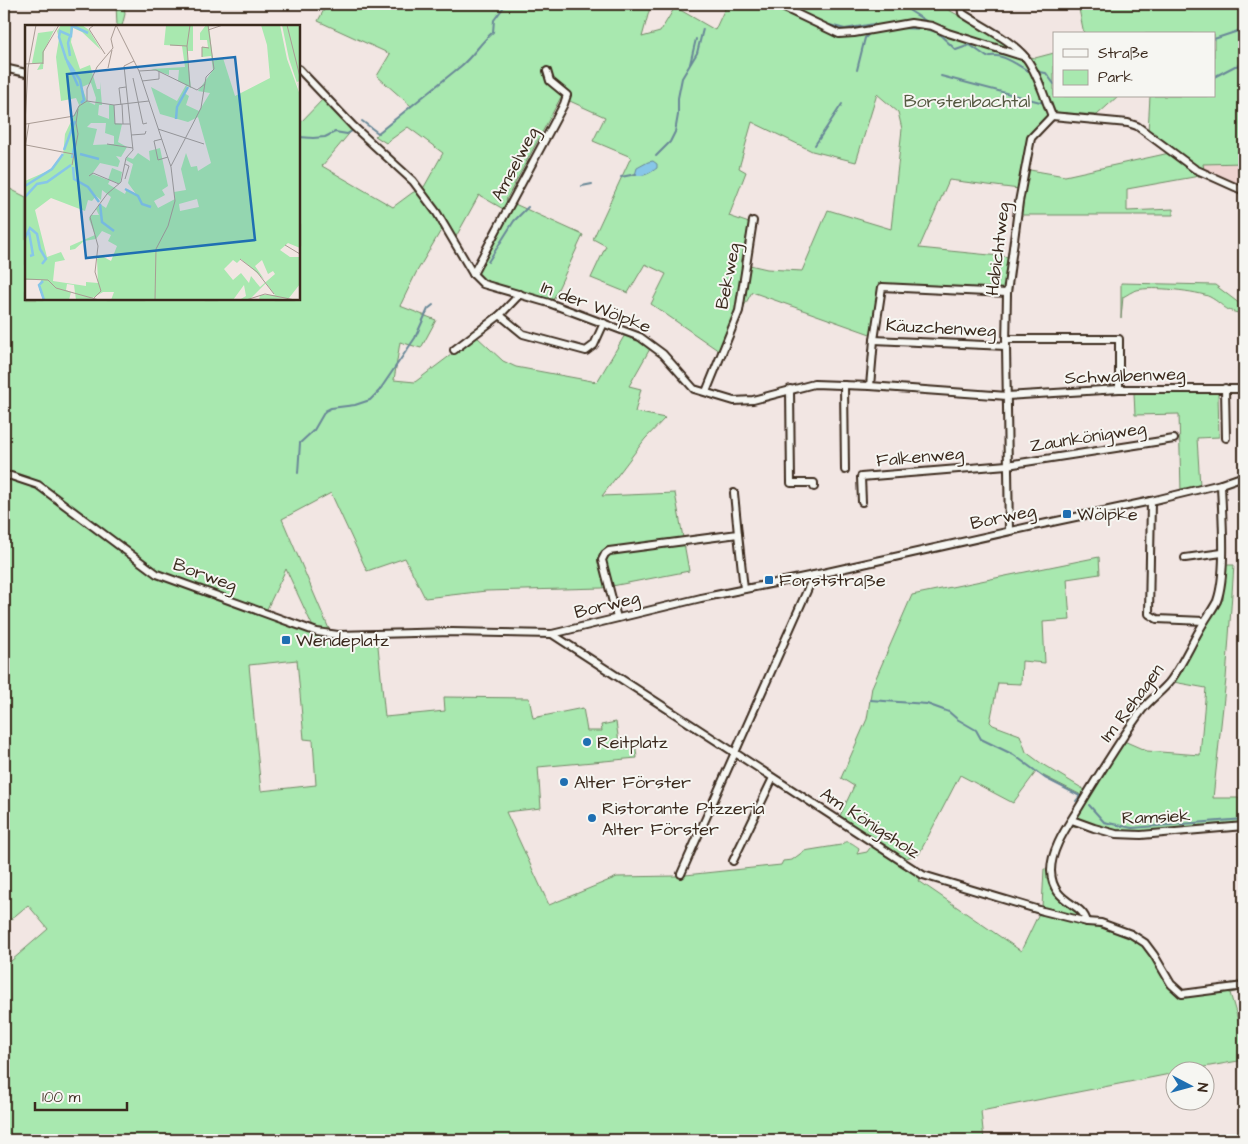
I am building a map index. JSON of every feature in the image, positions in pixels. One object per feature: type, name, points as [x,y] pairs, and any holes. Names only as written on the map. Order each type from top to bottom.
[{"type":"street","points":[[776,4],[839,34],[910,23],[932,26],[948,33],[1025,56]]},
{"type":"street","points":[[961,4],[962,13],[1006,41],[1025,56],[1052,116],[1128,123],[1137,126],[1195,169],[1244,191]]},
{"type":"street","points":[[4,68],[25,73]]},
{"type":"street","name":"In der Wölpke","points":[[300,70],[354,126],[413,181],[437,213],[473,274],[483,284],[520,294],[628,332],[651,344],[663,354],[694,389],[734,401],[753,400],[814,384],[1007,396]]},
{"type":"street","name":"Amselweg","points":[[473,274],[564,104],[567,95],[550,81],[547,72]]},
{"type":"street","name":"Habichtweg","points":[[1007,396],[1007,293],[1019,202],[1031,138],[1052,116]]},
{"type":"street","name":"Bekweg","points":[[706,392],[739,311],[753,221]]},
{"type":"street","points":[[870,386],[874,340],[882,287],[1007,293]]},
{"type":"street","points":[[454,350],[500,315],[520,294]]},
{"type":"street","points":[[500,315],[523,334],[586,352],[594,345],[604,323]]},
{"type":"street","name":"Käuzchenweg","points":[[874,340],[1006,342],[1119,339],[1119,389]]},
{"type":"street","points":[[844,385],[844,470]]},
{"type":"street","points":[[1225,388],[1226,438]]},
{"type":"street","points":[[790,389],[791,483],[814,483],[814,487]]},
{"type":"street","name":"Schwalbenweg","points":[[1007,396],[1119,389],[1244,389]]},
{"type":"street","points":[[1007,396],[1009,531]]},
{"type":"street","name":"Zaunkönigweg","points":[[1007,465],[1174,438]]},
{"type":"street","name":"Falkenweg","points":[[862,502],[861,477],[1007,465]]},
{"type":"street","name":"Borweg","points":[[4,476],[11,476],[38,485],[156,574],[317,632],[338,635],[452,632],[552,634],[692,600],[1151,501],[1222,484],[1244,476]]},
{"type":"street","name":"Im Rehagen","points":[[1087,922],[1079,911],[1057,892],[1052,877],[1052,866],[1057,846],[1142,710],[1170,681],[1216,602],[1222,553],[1222,484]]},
{"type":"street","points":[[734,493],[744,589]]},
{"type":"street","points":[[1151,501],[1149,614],[1156,619],[1204,621]]},
{"type":"street","points":[[617,618],[602,560],[609,551],[738,534]]},
{"type":"street","points":[[1186,558],[1222,553]]},
{"type":"street","points":[[681,874],[814,575]]},
{"type":"street","name":"Am Königsholz","points":[[552,634],[923,875],[1043,912],[1087,922],[1101,923],[1131,934],[1145,943],[1154,954],[1171,984],[1182,994],[1244,986]]},
{"type":"street","points":[[733,861],[773,778]]},
{"type":"street","name":"Ramsiek","points":[[1072,820],[1116,834],[1141,835],[1244,826]]},
{"type":"shaded area","points":[[1244,163],[1244,193],[1205,175],[1202,164]]},
{"type":"green space","points":[[116,4],[124,4],[125,14],[122,25],[117,25]]},
{"type":"green space","name":"Borstenbachtal","points":[[327,4],[651,4],[642,37],[660,32],[675,7],[715,30],[727,4],[938,4],[1003,40],[1022,55],[1035,58],[1053,53],[1053,98],[1116,98],[1097,115],[1053,112],[1029,136],[1024,169],[1065,176],[1174,152],[1148,132],[1150,98],[1216,98],[1216,32],[1084,32],[1078,4],[1244,4],[1244,163],[1203,164],[1205,175],[1127,189],[1127,211],[1173,209],[1173,215],[1016,215],[1019,189],[949,180],[919,248],[1010,257],[1006,290],[882,285],[873,335],[752,292],[719,351],[651,304],[666,274],[645,264],[628,293],[591,278],[606,246],[593,239],[631,157],[593,141],[605,117],[561,97],[506,200],[583,235],[552,302],[470,275],[505,210],[479,195],[453,242],[445,227],[440,232],[416,273],[400,306],[436,320],[421,348],[400,342],[394,380],[415,382],[476,336],[503,361],[516,367],[597,382],[626,333],[651,347],[629,386],[641,389],[635,412],[665,418],[645,439],[602,496],[675,493],[689,571],[602,588],[486,591],[425,598],[405,558],[367,571],[331,493],[282,519],[332,636],[377,636],[385,717],[445,711],[444,697],[529,698],[533,718],[583,708],[587,731],[602,731],[601,725],[616,722],[619,742],[635,741],[637,758],[538,767],[541,808],[506,812],[549,905],[617,877],[676,876],[781,865],[783,861],[792,860],[804,851],[841,845],[846,842],[850,842],[859,848],[857,854],[867,852],[875,841],[839,818],[854,786],[841,778],[867,719],[872,687],[912,595],[1099,557],[1100,574],[1067,579],[1070,620],[1043,622],[1045,663],[1022,661],[1021,684],[998,683],[990,722],[993,725],[1020,735],[1026,752],[1090,793],[1124,741],[1147,751],[1200,755],[1206,688],[1168,681],[1218,603],[1223,600],[1225,565],[1234,565],[1226,679],[1213,798],[1244,798],[1244,824],[1116,836],[1069,825],[1087,798],[1036,772],[1013,803],[960,775],[919,854],[903,859],[923,872],[919,881],[1021,951],[1042,907],[1044,869],[1053,870],[1055,879],[1062,891],[1093,920],[1147,942],[1171,983],[1183,992],[1244,981],[1244,990],[1230,993],[1244,1040],[1244,1060],[1216,1065],[1216,1062],[1166,1062],[1166,1075],[981,1111],[984,1140],[4,1140],[4,967],[48,929],[28,905],[4,925],[4,186],[25,196],[25,300],[300,300],[300,123],[324,98],[353,129],[322,166],[393,207],[424,187],[443,153],[408,127],[386,143],[375,136],[411,106],[377,76],[390,54],[318,21]],"holes":[[[877,94],[898,112],[902,129],[891,229],[828,210],[802,271],[767,269],[741,263],[749,223],[729,216],[746,172],[739,168],[752,122],[812,151],[856,162]],[[286,569],[313,627],[266,611]],[[297,660],[304,739],[313,740],[316,785],[261,791],[249,665]]]},
{"type":"green space","points":[[1121,283],[1215,285],[1244,307],[1244,314],[1228,310],[1204,295],[1185,291],[1144,289],[1123,297],[1121,318]]},
{"type":"green space","points":[[1218,392],[1219,437],[1197,438],[1200,486],[1181,491],[1179,414],[1135,415],[1134,393]]},
{"type":"water","points":[[653,161],[657,164],[657,168],[644,175],[635,175],[637,168]]},
{"type":"waterway","points":[[362,121],[378,133],[461,66],[493,32],[494,20],[506,4]]},
{"type":"waterway","points":[[784,4],[806,15]]},
{"type":"waterway","points":[[899,4],[926,21]]},
{"type":"waterway","points":[[893,9],[902,5]]},
{"type":"waterway","points":[[822,23],[845,29],[874,24]]},
{"type":"waterway","points":[[899,28],[927,29],[936,32]]},
{"type":"waterway","points":[[656,156],[670,142],[675,132],[682,78],[697,53],[703,29]]},
{"type":"waterway","points":[[1216,38],[1244,29]]},
{"type":"waterway","points":[[936,31],[956,50],[970,45],[987,57],[1003,57],[1028,71]]},
{"type":"waterway","points":[[857,70],[865,38],[871,32]]},
{"type":"waterway","points":[[690,64],[696,39]]},
{"type":"waterway","points":[[1216,76],[1235,66],[1244,65]]},
{"type":"waterway","points":[[1038,72],[1046,73],[1053,83]]},
{"type":"waterway","points":[[941,76],[1044,103]]},
{"type":"waterway","points":[[815,145],[842,104]]},
{"type":"waterway","points":[[300,137],[325,137],[335,132],[347,134],[352,131]]},
{"type":"waterway","points":[[621,177],[636,174]]},
{"type":"waterway","points":[[582,186],[592,184]]},
{"type":"waterway","points":[[488,262],[514,221],[528,207]]},
{"type":"waterway","points":[[298,473],[300,443],[314,430],[325,411],[370,400],[379,391],[415,338],[428,309],[433,305]]},
{"type":"waterway","points":[[870,700],[927,704],[949,712],[976,730],[981,739],[1014,755],[1045,778],[1080,796],[1076,801]]},
{"type":"waterway","points":[[1089,805],[1104,822],[1132,828],[1244,819]]},
{"type":"place","name":"Wölpke","points":[[1067,514]]},
{"type":"place","name":"Forststraße","points":[[769,580]]},
{"type":"place","name":"Wendeplatz","points":[[286,640]]},
{"type":"place","name":"Reitplatz","points":[[587,742]]},
{"type":"place","name":"Alter Förster","points":[[564,782]]},
{"type":"place","name":"Ristorante Ptzzeria Alter Förster","points":[[592,818]]}]
